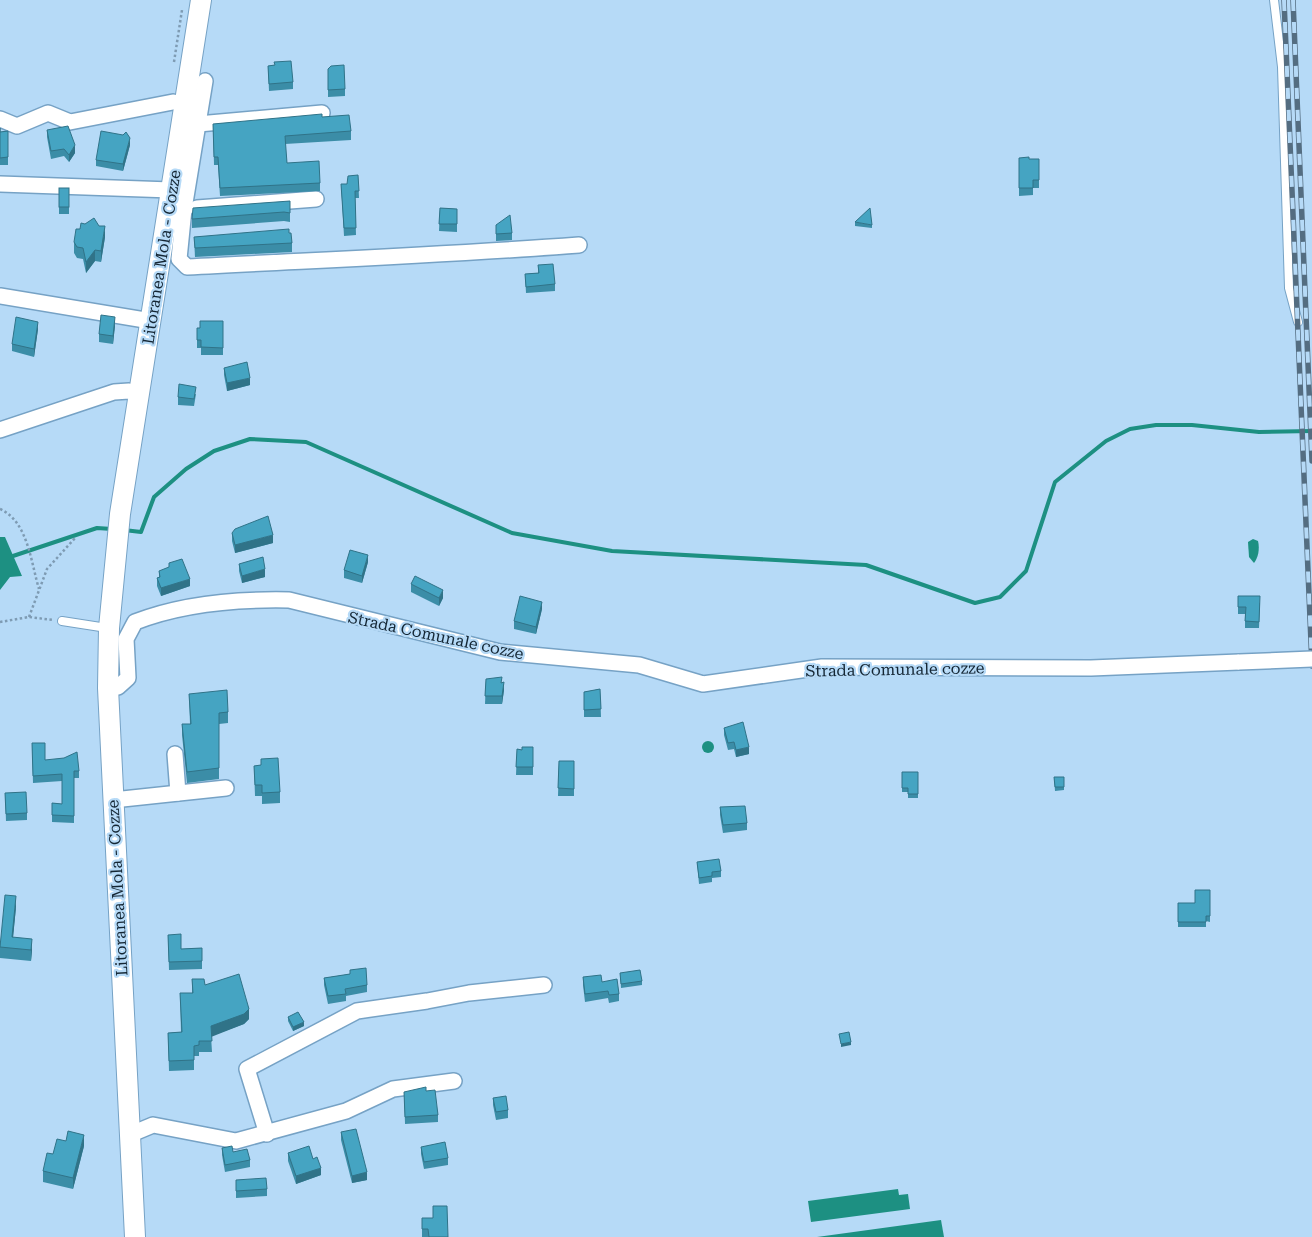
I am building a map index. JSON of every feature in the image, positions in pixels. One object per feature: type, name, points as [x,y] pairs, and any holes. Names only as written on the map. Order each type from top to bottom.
[{"type":"street","name":"Litoranea Mola - Cozze","points":[[135,1237],[108,688],[109,628],[120,514],[151,321],[174,202],[201,0]]},
{"type":"street","points":[[205,81],[198,124],[174,202],[181,238],[179,259],[186,267],[361,257],[458,254],[579,245]]},
{"type":"street","points":[[0,120],[17,126],[48,113],[70,122],[173,102]]},
{"type":"street","points":[[198,124],[322,113]]},
{"type":"street","points":[[0,184],[174,202],[316,199]]},
{"type":"street","points":[[181,238],[200,237]]},
{"type":"street","points":[[0,296],[151,321]]},
{"type":"street","points":[[0,430],[114,392],[129,391],[139,393]]},
{"type":"street","name":"Strada Comunale cozze","points":[[108,688],[118,688],[128,678],[126,639],[135,622],[153,615],[222,603],[268,600],[288,600],[500,652],[639,665],[703,684],[822,667],[1092,668],[1312,659]]},
{"type":"street","points":[[175,754],[178,793]]},
{"type":"street","points":[[113,800],[226,788]]},
{"type":"street","points":[[267,1134],[247,1069],[358,1011],[427,1002],[469,993],[544,985]]},
{"type":"street","points":[[129,1135],[153,1125],[236,1141],[346,1111],[393,1089],[454,1081]]},
{"type":"lane","points":[[1274,0],[1282,67],[1288,288],[1298,322]]},
{"type":"lane","points":[[62,622],[109,628]]},
{"type":"path","points":[[0,509],[8,512],[23,536],[29,549],[39,590]]},
{"type":"path","points":[[29,616],[47,569],[76,537]]},
{"type":"path","points":[[0,622],[29,616],[62,622]]},
{"type":"shaded area","points":[[0,537],[5,537],[22,576],[10,577],[0,590]]},
{"type":"shaded area","points":[[1253,539],[1258,541],[1259,547],[1258,556],[1254,563],[1249,557],[1248,542]]},
{"type":"shaded area","points":[[706,741],[710,741],[714,747],[710,753],[706,753],[702,749],[702,745]]},
{"type":"shaded area","points":[[898,1189],[899,1195],[908,1194],[910,1209],[811,1222],[808,1201]]},
{"type":"shaded area","points":[[941,1220],[944,1237],[817,1237]]},
{"type":"building","points":[[291,61],[293,82],[269,84],[268,66],[275,65],[274,62]]},
{"type":"building","points":[[344,65],[345,89],[328,90],[328,69],[331,66]]},
{"type":"building","points":[[322,114],[322,117],[349,115],[351,131],[285,136],[287,163],[319,161],[320,183],[220,188],[218,157],[214,157],[213,124]]},
{"type":"building","points":[[68,126],[75,145],[69,155],[64,149],[51,151],[47,130]]},
{"type":"building","points":[[8,131],[8,157],[0,158],[0,132]]},
{"type":"building","points":[[101,131],[123,135],[126,132],[130,138],[123,164],[96,160]]},
{"type":"building","points":[[1029,157],[1029,159],[1039,159],[1039,180],[1033,180],[1033,188],[1019,188],[1019,158]]},
{"type":"building","points":[[358,175],[359,191],[355,191],[356,228],[344,228],[341,184],[347,184],[348,176]]},
{"type":"building","points":[[59,188],[69,188],[69,207],[59,207]]},
{"type":"building","points":[[290,201],[290,213],[192,219],[193,208]]},
{"type":"building","points":[[440,208],[457,209],[457,224],[439,224]]},
{"type":"building","points":[[870,208],[872,225],[855,222]]},
{"type":"building","points":[[510,215],[512,233],[496,234],[496,225]]},
{"type":"building","points":[[94,218],[99,226],[105,226],[101,251],[95,250],[86,262],[83,248],[77,247],[74,242],[76,229],[80,229],[81,223],[85,224]]},
{"type":"building","points":[[289,229],[292,243],[195,248],[194,237]]},
{"type":"building","points":[[553,264],[555,284],[526,287],[525,274],[539,273],[538,265]]},
{"type":"building","points":[[101,315],[115,317],[113,336],[99,334]]},
{"type":"building","points":[[16,317],[38,322],[34,349],[12,344]]},
{"type":"building","points":[[200,321],[223,321],[223,348],[201,347],[201,340],[197,340],[197,328],[200,328]]},
{"type":"building","points":[[247,362],[250,378],[227,383],[224,368]]},
{"type":"building","points":[[179,384],[196,387],[194,399],[178,397]]},
{"type":"building","points":[[268,516],[273,535],[235,545],[232,533],[235,529]]},
{"type":"building","points":[[350,550],[368,555],[362,576],[344,570]]},
{"type":"building","points":[[263,557],[265,569],[242,576],[239,564]]},
{"type":"building","points":[[182,559],[190,579],[161,588],[157,578],[160,577],[159,571],[169,567],[169,563]]},
{"type":"building","points":[[415,576],[443,590],[439,598],[411,584]]},
{"type":"building","points":[[520,596],[542,602],[536,627],[514,621]]},
{"type":"building","points":[[1238,596],[1260,596],[1259,622],[1245,621],[1246,607],[1238,607]]},
{"type":"building","points":[[502,677],[501,683],[504,682],[502,696],[485,696],[486,679]]},
{"type":"building","points":[[600,689],[601,709],[584,710],[584,692]]},
{"type":"building","points":[[227,690],[228,712],[219,713],[219,768],[187,772],[182,724],[191,724],[189,694]]},
{"type":"building","points":[[743,722],[749,747],[736,750],[734,742],[728,743],[724,728]]},
{"type":"building","points":[[32,743],[45,743],[45,760],[64,758],[77,752],[79,771],[74,771],[74,816],[52,815],[52,803],[62,804],[62,774],[33,776]]},
{"type":"building","points":[[522,747],[533,747],[533,767],[516,767],[517,749],[522,750]]},
{"type":"building","points":[[278,758],[280,792],[262,793],[262,785],[255,785],[254,766],[261,765],[261,759]]},
{"type":"building","points":[[559,761],[574,761],[574,789],[558,788]]},
{"type":"building","points":[[902,772],[918,772],[918,794],[908,794],[908,788],[902,788]]},
{"type":"building","points":[[1054,777],[1064,777],[1064,787],[1055,787]]},
{"type":"building","points":[[26,792],[27,813],[6,814],[5,793]]},
{"type":"building","points":[[745,806],[747,823],[723,825],[720,807]]},
{"type":"building","points":[[719,859],[721,871],[712,872],[712,876],[699,878],[697,862]]},
{"type":"building","points":[[1195,890],[1210,890],[1210,916],[1206,916],[1206,922],[1178,922],[1178,903],[1195,903]]},
{"type":"building","points":[[5,895],[16,896],[12,937],[32,939],[31,950],[0,947]]},
{"type":"building","points":[[181,934],[181,949],[202,948],[202,961],[169,962],[168,935]]},
{"type":"building","points":[[366,968],[367,985],[345,989],[346,994],[328,996],[324,978],[350,974],[350,970]]},
{"type":"building","points":[[640,970],[642,981],[621,984],[620,973]]},
{"type":"building","points":[[239,974],[249,1009],[244,1014],[211,1026],[212,1041],[199,1041],[199,1045],[194,1046],[194,1060],[169,1061],[168,1033],[182,1032],[180,993],[193,993],[192,979],[204,979],[205,985]]},
{"type":"building","points":[[601,975],[602,982],[617,979],[619,994],[609,995],[608,991],[585,994],[583,977]]},
{"type":"building","points":[[298,1012],[304,1022],[293,1027],[288,1017]]},
{"type":"building","points":[[849,1032],[851,1042],[841,1044],[839,1034]]},
{"type":"building","points":[[426,1087],[426,1091],[435,1090],[438,1115],[405,1117],[404,1092]]},
{"type":"building","points":[[506,1096],[508,1110],[496,1112],[493,1098]]},
{"type":"building","points":[[356,1129],[367,1172],[352,1176],[341,1132]]},
{"type":"building","points":[[68,1131],[84,1135],[73,1178],[43,1171],[47,1153],[53,1154],[57,1139],[66,1141]]},
{"type":"building","points":[[445,1142],[448,1158],[424,1162],[421,1147]]},
{"type":"building","points":[[232,1146],[233,1152],[247,1149],[250,1160],[225,1165],[222,1148]]},
{"type":"building","points":[[309,1146],[313,1159],[317,1157],[321,1168],[296,1176],[288,1153]]},
{"type":"building","points":[[266,1178],[267,1189],[236,1191],[236,1180]]},
{"type":"building","points":[[433,1206],[447,1206],[448,1237],[429,1237],[428,1229],[422,1229],[422,1218],[433,1218]]},
{"type":"waterway","points":[[124,530],[141,532],[154,497],[186,469],[214,451],[250,439],[306,442],[512,533],[612,551],[866,565],[975,603],[1000,597],[1026,571],[1055,482],[1106,441],[1130,429],[1156,425],[1192,425],[1259,432],[1312,431]]},
{"type":"waterway","points":[[13,556],[97,528],[112,529]]},
{"type":"railway","points":[[1284,0],[1312,666]]},
{"type":"railway","points":[[1293,0],[1312,461]]}]
